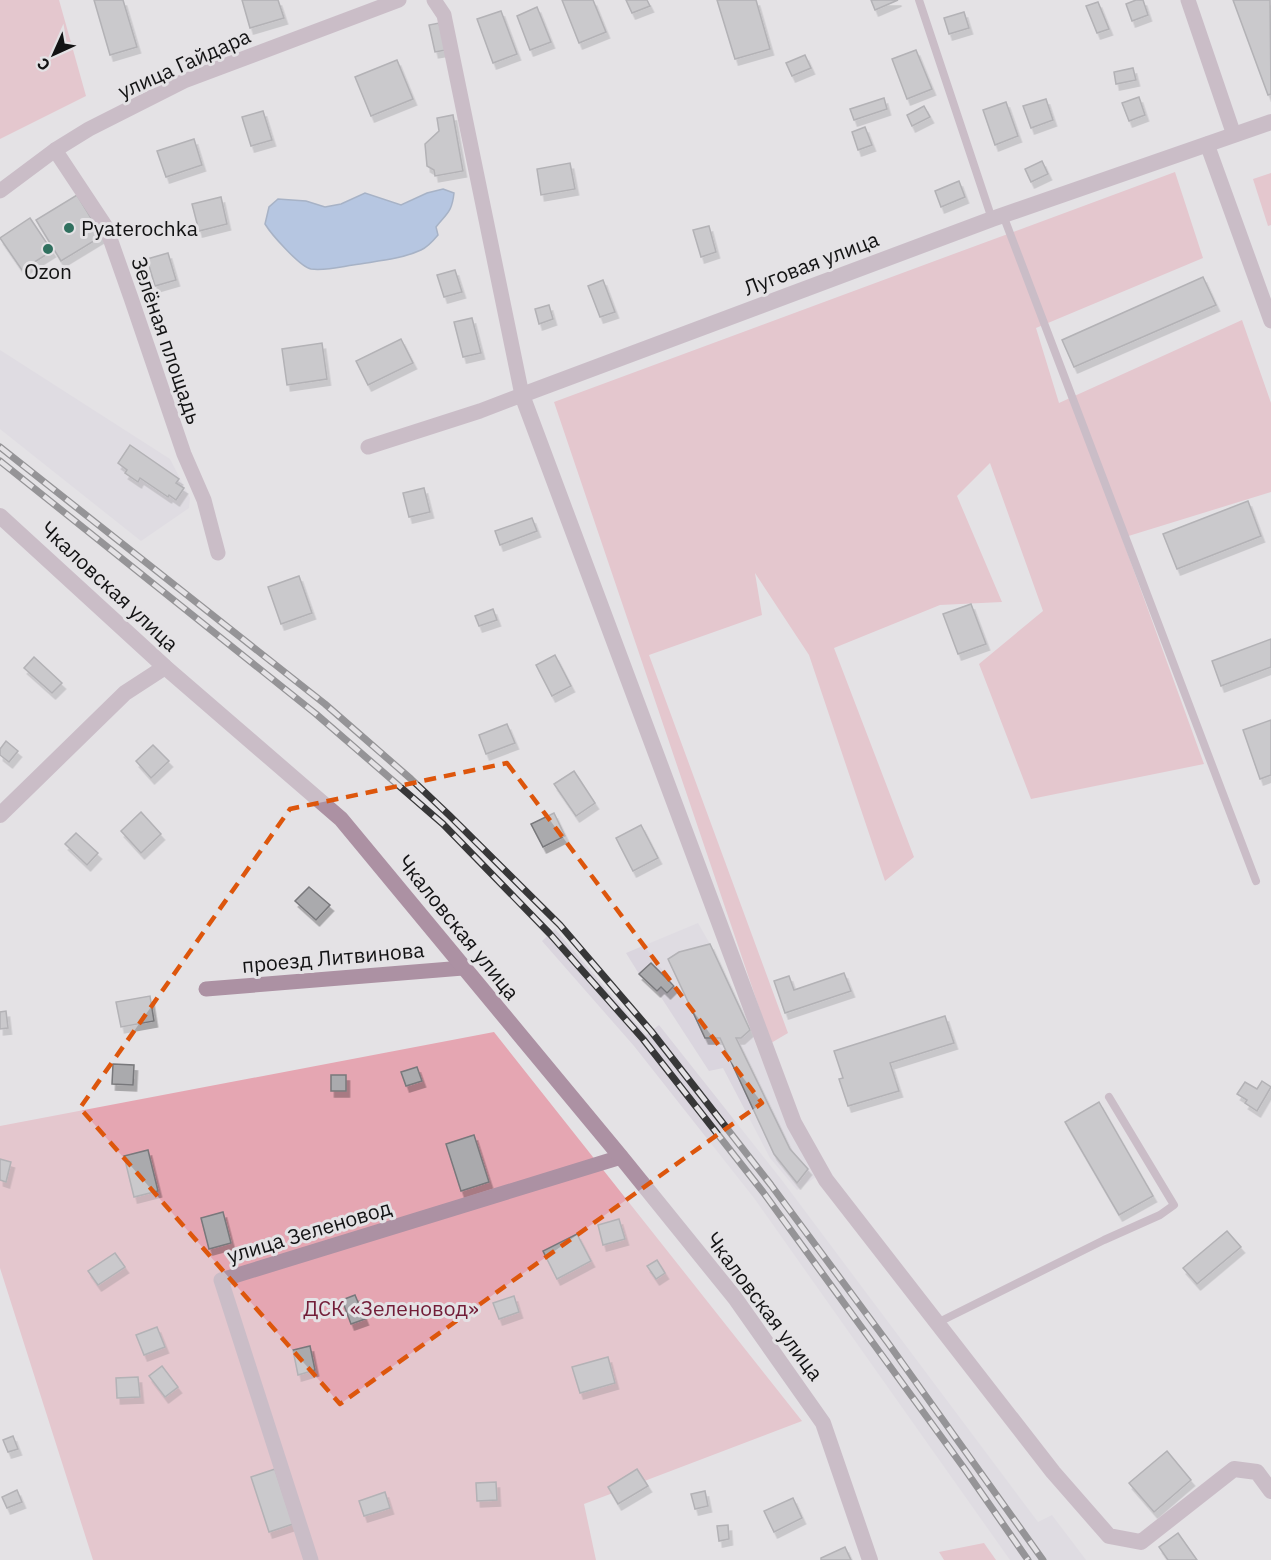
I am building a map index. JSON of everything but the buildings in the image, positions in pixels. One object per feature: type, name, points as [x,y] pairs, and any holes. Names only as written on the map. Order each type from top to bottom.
[{"type":"street","name":"улица Гайдара","points":[[0,191],[55,150],[89,129],[184,81],[399,0]]},
{"type":"street","points":[[434,0],[444,15],[522,395],[794,1123],[826,1180],[1053,1472],[1109,1536],[1141,1542],[1234,1469],[1257,1472],[1271,1491]]},
{"type":"street","points":[[1188,0],[1234,135]]},
{"type":"street","name":"Луговая улица","points":[[368,447],[480,411],[998,217],[1151,168],[1207,144],[1271,122]]},
{"type":"street","points":[[1207,144],[1271,321]]},
{"type":"street","name":"Зелёная площадь","points":[[55,150],[106,227],[184,454],[204,500],[218,553]]},
{"type":"street","name":"Чкаловская улица","points":[[0,516],[165,667],[341,819],[735,1298],[823,1423],[870,1560]]},
{"type":"street","points":[[0,815],[125,693],[165,667]]},
{"type":"street","name":"проезд Литвинова","points":[[206,988],[463,968]]},
{"type":"street","name":"улица Зеленовод","points":[[311,1560],[221,1280],[621,1157]]},
{"type":"lane","points":[[919,0],[998,217],[1256,881]]},
{"type":"lane","points":[[937,1323],[1104,1240],[1160,1215],[1174,1205],[1109,1097]]},
{"type":"highlighted area","points":[[507,763],[762,1103],[340,1404],[80,1108],[290,809]]},
{"type":"shaded area","points":[[0,350],[170,459],[190,498],[189,508],[141,541],[0,429]]},
{"type":"shaded area","points":[[698,923],[750,1030],[790,1129],[820,1174],[797,1190],[770,1158],[723,1068],[709,1071],[657,991],[639,974],[626,953]]},
{"type":"shaded area","points":[[555,929],[646,1035],[659,1025],[781,1179],[1038,1522],[1052,1515],[1086,1560],[1010,1560],[754,1198],[634,1046],[542,941]]},
{"type":"green space","points":[[0,0],[59,0],[86,96],[0,139]]},
{"type":"green space","points":[[1175,172],[1203,258],[1036,328],[1059,403],[1242,320],[1271,403],[1271,492],[1122,538],[1204,764],[1031,799],[979,664],[1043,611],[990,463],[957,496],[1002,602],[940,605],[834,648],[914,857],[885,881],[809,655],[755,573],[762,615],[649,655],[788,1033],[771,1043],[554,402]]},
{"type":"green space","points":[[1271,173],[1271,225],[1268,226],[1253,179]]},
{"type":"green space","name":"ДСК «Зеленовод»","points":[[494,1032],[802,1421],[584,1504],[596,1560],[93,1560],[0,1268],[0,1126]]},
{"type":"green space","points":[[984,1543],[996,1560],[944,1560],[939,1552]]},
{"type":"water","points":[[443,189],[454,193],[450,208],[436,227],[438,235],[424,249],[396,258],[321,270],[311,269],[293,257],[265,224],[269,207],[278,199],[306,201],[325,207],[341,204],[365,193],[401,205],[427,193]]},
{"type":"railway","points":[[0,447],[325,704],[411,779],[560,925],[651,1031],[771,1185],[888,1343],[1043,1560]]},
{"type":"railway","points":[[0,461],[316,714],[443,824],[550,934],[643,1039],[763,1192],[964,1468],[1028,1560]]},
{"type":"place","name":"Pyaterochka","points":[[69,228]]},
{"type":"place","name":"Ozon","points":[[48,249]]}]
